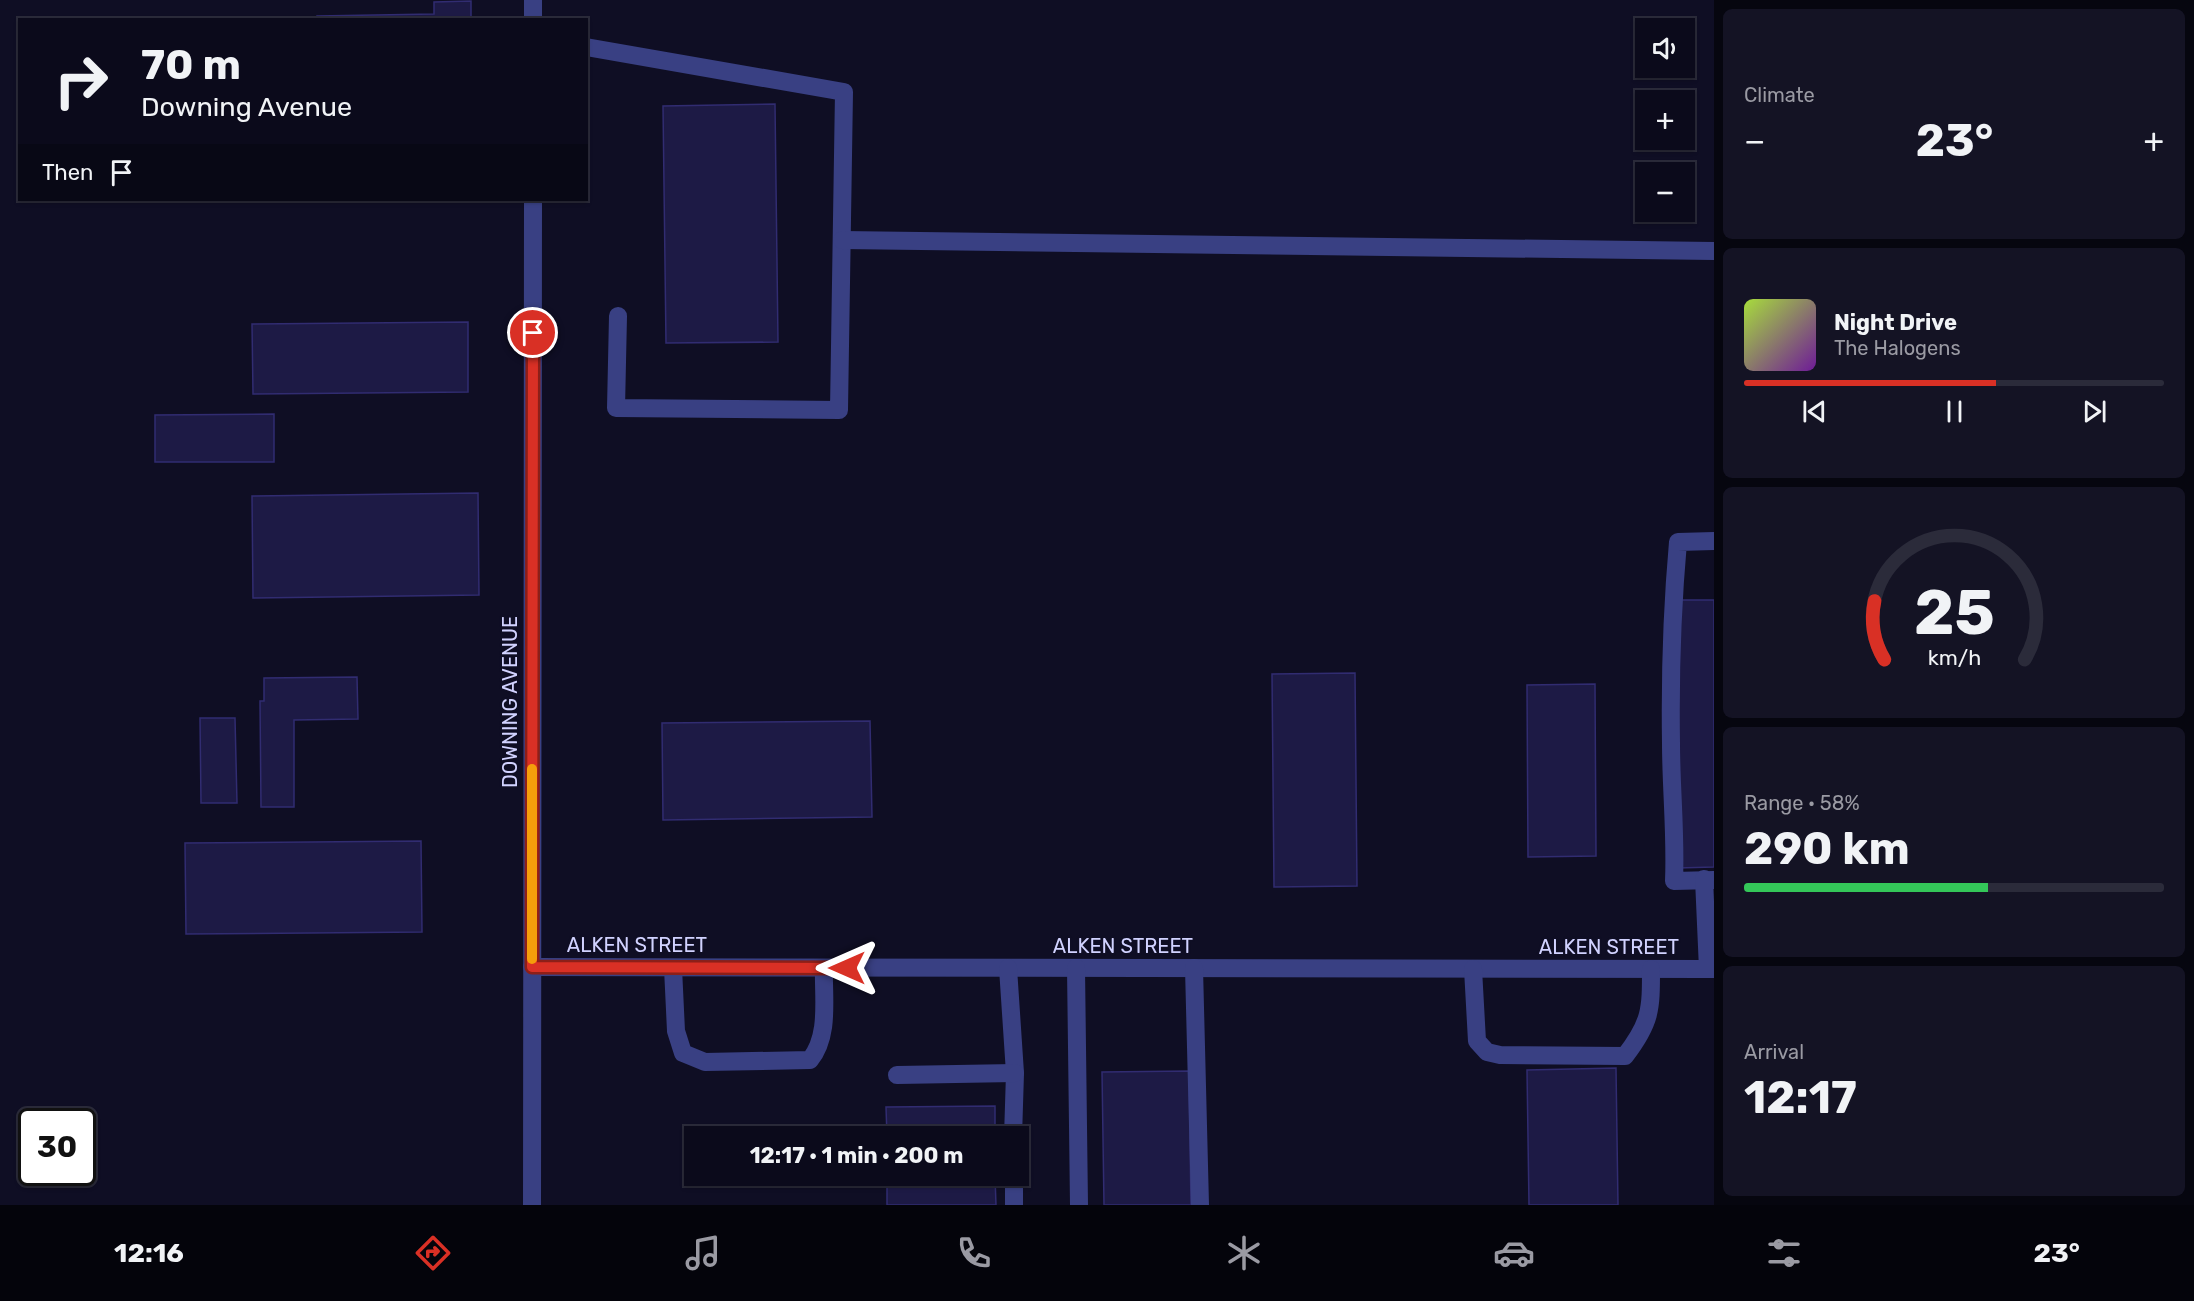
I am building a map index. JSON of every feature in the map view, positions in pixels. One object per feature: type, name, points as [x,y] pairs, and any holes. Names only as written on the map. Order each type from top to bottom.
[{"type":"street","points":[[533,0],[533,18]]},
{"type":"street","points":[[588,47],[844,92],[839,410],[616,408],[618,316]]},
{"type":"street","name":"DOWNING AVENUE","points":[[532,1205],[533,201]]},
{"type":"street","points":[[842,240],[1714,251]]},
{"type":"street","points":[[1711,969],[1709,879],[1674,881],[1676,830],[1671,746],[1672,607],[1678,542],[1714,542]]},
{"type":"street","name":"ALKEN STREET","points":[[532,967],[1711,969]]},
{"type":"street","points":[[673,968],[676,1031],[683,1053],[705,1062],[810,1060],[819,1050],[823,1029],[824,968]]},
{"type":"street","points":[[1008,968],[1015,1073],[1013,1126]]},
{"type":"street","points":[[1076,968],[1079,1205]]},
{"type":"street","points":[[1194,968],[1200,1205]]},
{"type":"street","points":[[1473,969],[1477,1041],[1486,1052],[1500,1055],[1614,1056],[1626,1056],[1643,1032],[1651,1002],[1651,969]]},
{"type":"street","points":[[897,1075],[1015,1073]]},
{"type":"street","points":[[1014,1186],[1014,1205]]},
{"type":"building","points":[[471,1],[471,18],[317,18],[317,16],[434,14],[434,2]]},
{"type":"building","points":[[775,104],[778,342],[666,343],[663,106]]},
{"type":"building","points":[[468,322],[468,392],[253,394],[252,324]]},
{"type":"building","points":[[274,414],[274,462],[155,462],[155,415]]},
{"type":"building","points":[[478,493],[479,595],[253,598],[252,496]]},
{"type":"building","points":[[1675,600],[1714,600],[1714,867],[1678,868]]},
{"type":"building","points":[[1355,673],[1357,886],[1274,887],[1272,674]]},
{"type":"building","points":[[357,677],[358,719],[294,720],[294,807],[261,807],[260,701],[264,701],[264,678]]},
{"type":"building","points":[[1595,684],[1596,856],[1528,857],[1527,685]]},
{"type":"building","points":[[200,718],[235,718],[237,803],[201,803]]},
{"type":"building","points":[[870,721],[872,817],[663,820],[662,723]]},
{"type":"building","points":[[421,841],[422,932],[186,934],[185,843]]},
{"type":"building","points":[[1616,1068],[1618,1205],[1529,1205],[1527,1070]]},
{"type":"building","points":[[1189,1071],[1191,1205],[1104,1205],[1102,1072]]},
{"type":"building","points":[[995,1106],[995,1126],[887,1126],[886,1107]]},
{"type":"building","points":[[887,1186],[995,1186],[996,1205],[887,1205]]},
{"type":"slow traffic","points":[[532,769],[532,959]]},
{"type":"route","points":[[533,333],[532,967],[847,968]]}]
